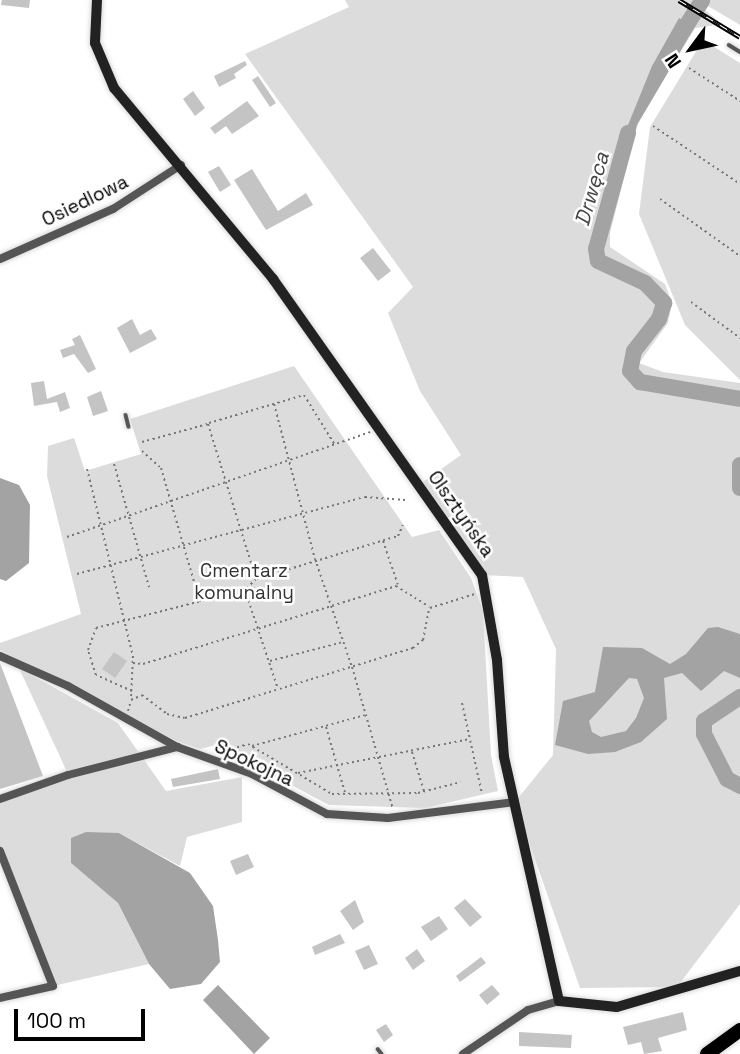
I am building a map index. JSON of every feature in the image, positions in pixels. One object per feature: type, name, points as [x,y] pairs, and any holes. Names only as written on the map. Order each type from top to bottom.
[{"type":"highway","points":[[707,1054],[740,1030]]},
{"type":"street","name":"Olsztyńska","points":[[96,0],[95,43],[101,66],[114,88],[181,165],[273,279],[482,575],[490,600],[504,757],[559,1001]]},
{"type":"street","name":"Osiedlowa","points":[[0,259],[113,209],[181,165]]},
{"type":"street","name":"Spokojna","points":[[0,656],[177,747],[223,764],[327,814],[395,817],[515,802]]},
{"type":"street","points":[[0,799],[68,775],[177,747]]},
{"type":"street","points":[[0,852],[53,986],[0,998]]},
{"type":"street","points":[[463,1054],[528,1010],[559,1001],[617,1007],[740,971]]},
{"type":"lane","points":[[729,45],[740,52]]},
{"type":"lane","points":[[126,415],[129,427]]},
{"type":"lane","points":[[378,1049],[382,1054]]},
{"type":"path","points":[[689,68],[740,102]]},
{"type":"path","points":[[653,126],[740,184]]},
{"type":"path","points":[[660,199],[740,256]]},
{"type":"path","points":[[691,302],[740,338]]},
{"type":"path","points":[[142,442],[304,395],[335,446]]},
{"type":"path","points":[[274,404],[315,559],[352,667],[395,817]]},
{"type":"path","points":[[208,424],[256,579]]},
{"type":"path","points":[[67,537],[335,446],[379,426]]},
{"type":"path","points":[[142,451],[159,465],[200,602]]},
{"type":"path","points":[[114,464],[149,587]]},
{"type":"path","points":[[87,469],[133,663],[127,719]]},
{"type":"path","points":[[77,573],[365,497],[406,500]]},
{"type":"path","points":[[132,691],[99,678],[89,658],[96,628],[245,590],[256,579],[398,536],[403,525]]},
{"type":"path","points":[[383,540],[398,586],[429,608]]},
{"type":"path","points":[[133,663],[258,629],[398,586]]},
{"type":"path","points":[[245,590],[278,690]]},
{"type":"path","points":[[429,608],[479,592]]},
{"type":"path","points":[[131,699],[142,695],[167,714],[186,718],[278,690],[422,643],[429,608]]},
{"type":"path","points":[[268,661],[344,642]]},
{"type":"path","points":[[462,703],[482,794]]},
{"type":"path","points":[[223,764],[232,749],[366,714]]},
{"type":"path","points":[[326,725],[345,794]]},
{"type":"path","points":[[297,773],[469,739]]},
{"type":"path","points":[[251,746],[332,794],[424,792],[461,782]]},
{"type":"path","points":[[412,750],[424,792]]},
{"type":"green space","points":[[345,0],[740,0],[740,25],[708,6],[705,10],[715,18],[716,25],[695,28],[638,123],[610,233],[610,247],[665,284],[672,303],[668,323],[639,363],[663,372],[740,383],[740,904],[677,987],[580,988],[515,802],[553,755],[556,649],[523,577],[482,575],[420,484],[461,455],[420,391],[388,313],[413,287],[245,54],[349,7]]},
{"type":"green space","points":[[703,40],[740,63],[740,380],[685,325],[639,214],[650,127]]},
{"type":"green space","name":"Cmentarz komunalny","points":[[294,366],[412,537],[439,530],[471,578],[483,611],[491,755],[498,791],[425,808],[329,805],[216,745],[200,749],[177,741],[0,650],[0,643],[81,614],[47,476],[48,446],[74,438],[85,471],[141,454],[130,419]]},
{"type":"green space","points":[[19,668],[118,723],[166,791],[242,777],[242,822],[187,837],[180,866],[119,833],[71,863],[118,903],[149,964],[53,986],[0,852],[0,799],[68,774]]},
{"type":"shaded area","points":[[689,9],[698,16],[690,25],[694,28],[637,125],[629,154],[617,152],[652,66],[679,18],[682,20]]},
{"type":"shaded area","points":[[0,478],[19,485],[30,505],[29,563],[6,581],[0,579]]},
{"type":"shaded area","points":[[718,627],[740,634],[740,678],[724,671],[701,691],[682,673],[664,678],[667,719],[641,742],[615,752],[588,754],[555,745],[563,701],[595,692],[603,647],[642,648],[670,664],[686,654],[708,628]],"holes":[[[629,678],[637,679],[644,698],[636,718],[626,731],[601,737],[592,732],[589,721]]]},
{"type":"shaded area","points":[[86,832],[119,833],[190,873],[213,906],[218,940],[220,962],[201,984],[170,989],[149,964],[118,903],[71,863],[71,838]]},
{"type":"shaded area","points":[[218,985],[270,1038],[254,1054],[203,1000]]},
{"type":"building","points":[[2,0],[30,0],[29,8],[1,5]]},
{"type":"building","points":[[245,61],[247,65],[234,74],[236,78],[219,87],[214,76]]},
{"type":"building","points":[[258,76],[276,103],[270,107],[252,80]]},
{"type":"building","points":[[193,91],[205,108],[195,116],[183,99]]},
{"type":"building","points":[[247,101],[259,116],[232,134],[226,126],[215,134],[210,128]]},
{"type":"building","points":[[219,166],[231,185],[220,192],[208,172]]},
{"type":"building","points":[[252,169],[278,211],[306,193],[313,205],[266,230],[234,180]]},
{"type":"building","points":[[373,248],[391,271],[378,281],[360,258]]},
{"type":"building","points":[[132,319],[140,335],[151,329],[157,339],[130,353],[117,328]]},
{"type":"building","points":[[80,335],[96,369],[88,373],[74,354],[63,358],[60,350],[75,345],[72,339]]},
{"type":"building","points":[[44,381],[47,399],[65,392],[70,408],[60,412],[57,402],[34,406],[31,383]]},
{"type":"building","points":[[101,391],[108,411],[93,416],[87,397]]},
{"type":"building","points":[[114,652],[127,661],[115,678],[102,669]]},
{"type":"building","points":[[0,663],[43,776],[0,789]]},
{"type":"building","points":[[218,769],[220,779],[173,787],[171,779]]},
{"type":"building","points":[[248,854],[254,867],[236,875],[230,861]]},
{"type":"building","points":[[465,899],[482,917],[470,927],[454,908]]},
{"type":"building","points":[[355,900],[364,922],[353,930],[340,911]]},
{"type":"building","points":[[439,916],[448,929],[431,941],[421,927]]},
{"type":"building","points":[[340,934],[345,943],[315,955],[312,947]]},
{"type":"building","points":[[369,945],[378,964],[364,970],[355,951]]},
{"type":"building","points":[[417,949],[425,961],[413,970],[405,958]]},
{"type":"building","points":[[481,957],[486,963],[460,982],[456,976]]},
{"type":"building","points":[[492,985],[500,994],[487,1005],[479,995]]},
{"type":"building","points":[[683,1012],[687,1030],[658,1038],[662,1051],[644,1054],[641,1042],[628,1045],[623,1027]]},
{"type":"building","points":[[386,1024],[393,1035],[384,1042],[376,1030]]},
{"type":"building","points":[[519,1032],[572,1035],[571,1048],[519,1046]]},
{"type":"waterway","name":"Drwęca","points":[[683,31],[702,0]]},
{"type":"waterway","name":"Drwęca","points":[[628,133],[596,249],[598,261],[645,283],[664,303],[659,319],[634,351],[630,371],[640,382],[740,399]]},
{"type":"waterway","name":"Drwęca","points":[[740,465],[740,488]]},
{"type":"waterway","name":"Drwęca","points":[[740,697],[704,721],[704,734],[727,779],[740,786]]},
{"type":"railway","points":[[679,0],[740,37]]}]
